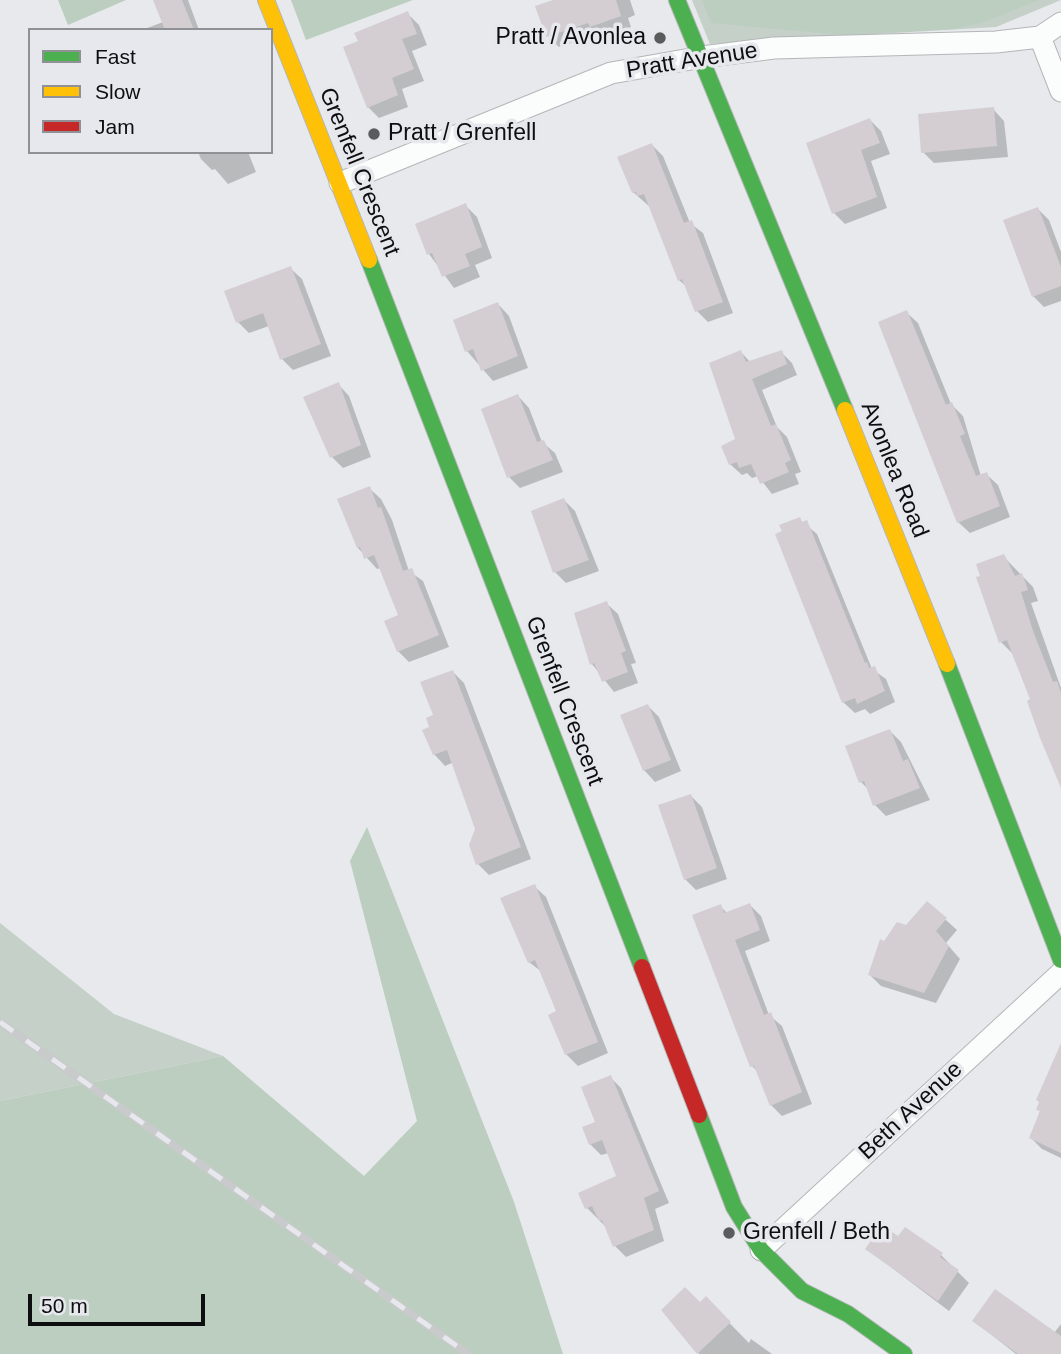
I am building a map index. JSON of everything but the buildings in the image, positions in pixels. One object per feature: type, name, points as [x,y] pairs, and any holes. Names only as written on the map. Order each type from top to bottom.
[{"type":"street","name":"Grenfell Crescent","points":[[266,0],[340,183],[734,1207],[761,1250],[802,1291],[848,1314],[904,1354]]},
{"type":"street","name":"Avonlea Road","points":[[677,0],[911,572],[1061,960]]},
{"type":"street","name":"Pratt Avenue","points":[[340,183],[611,73],[774,48],[996,42],[1040,37],[1061,23]]},
{"type":"street","points":[[1040,37],[1061,91]]},
{"type":"street","name":"Beth Avenue","points":[[761,1250],[1061,973]]},
{"type":"shaded area","points":[[692,0],[1061,0],[996,27],[710,44]]},
{"type":"shaded area","points":[[0,923],[114,1014],[223,1056],[0,1101]]},
{"type":"green space","points":[[58,0],[126,0],[68,25]]},
{"type":"green space","points":[[291,0],[413,0],[306,40]]},
{"type":"green space","points":[[702,0],[1039,0],[984,22],[954,29],[843,35],[711,23]]},
{"type":"green space","points":[[367,827],[514,1202],[563,1354],[0,1354],[0,1101],[223,1056],[364,1176],[417,1121],[350,861]]},
{"type":"railway","points":[[0,1022],[468,1354]]},
{"type":"traffic: fast","points":[[677,0],[845,410]]},
{"type":"traffic: fast","points":[[369,260],[642,967]]},
{"type":"traffic: fast","points":[[947,664],[1061,960]]},
{"type":"traffic: fast","points":[[699,1115],[734,1207],[761,1250],[802,1291],[848,1314],[904,1354]]},
{"type":"traffic: slow","points":[[266,0],[369,260]]},
{"type":"traffic: slow","points":[[845,410],[947,664]]},
{"type":"traffic: jam","points":[[642,967],[699,1115]]},
{"type":"place","name":"Pratt / Avonlea","points":[[660,38]]},
{"type":"place","name":"Pratt / Grenfell","points":[[374,134]]},
{"type":"place","name":"Grenfell / Beth","points":[[729,1233]]}]
